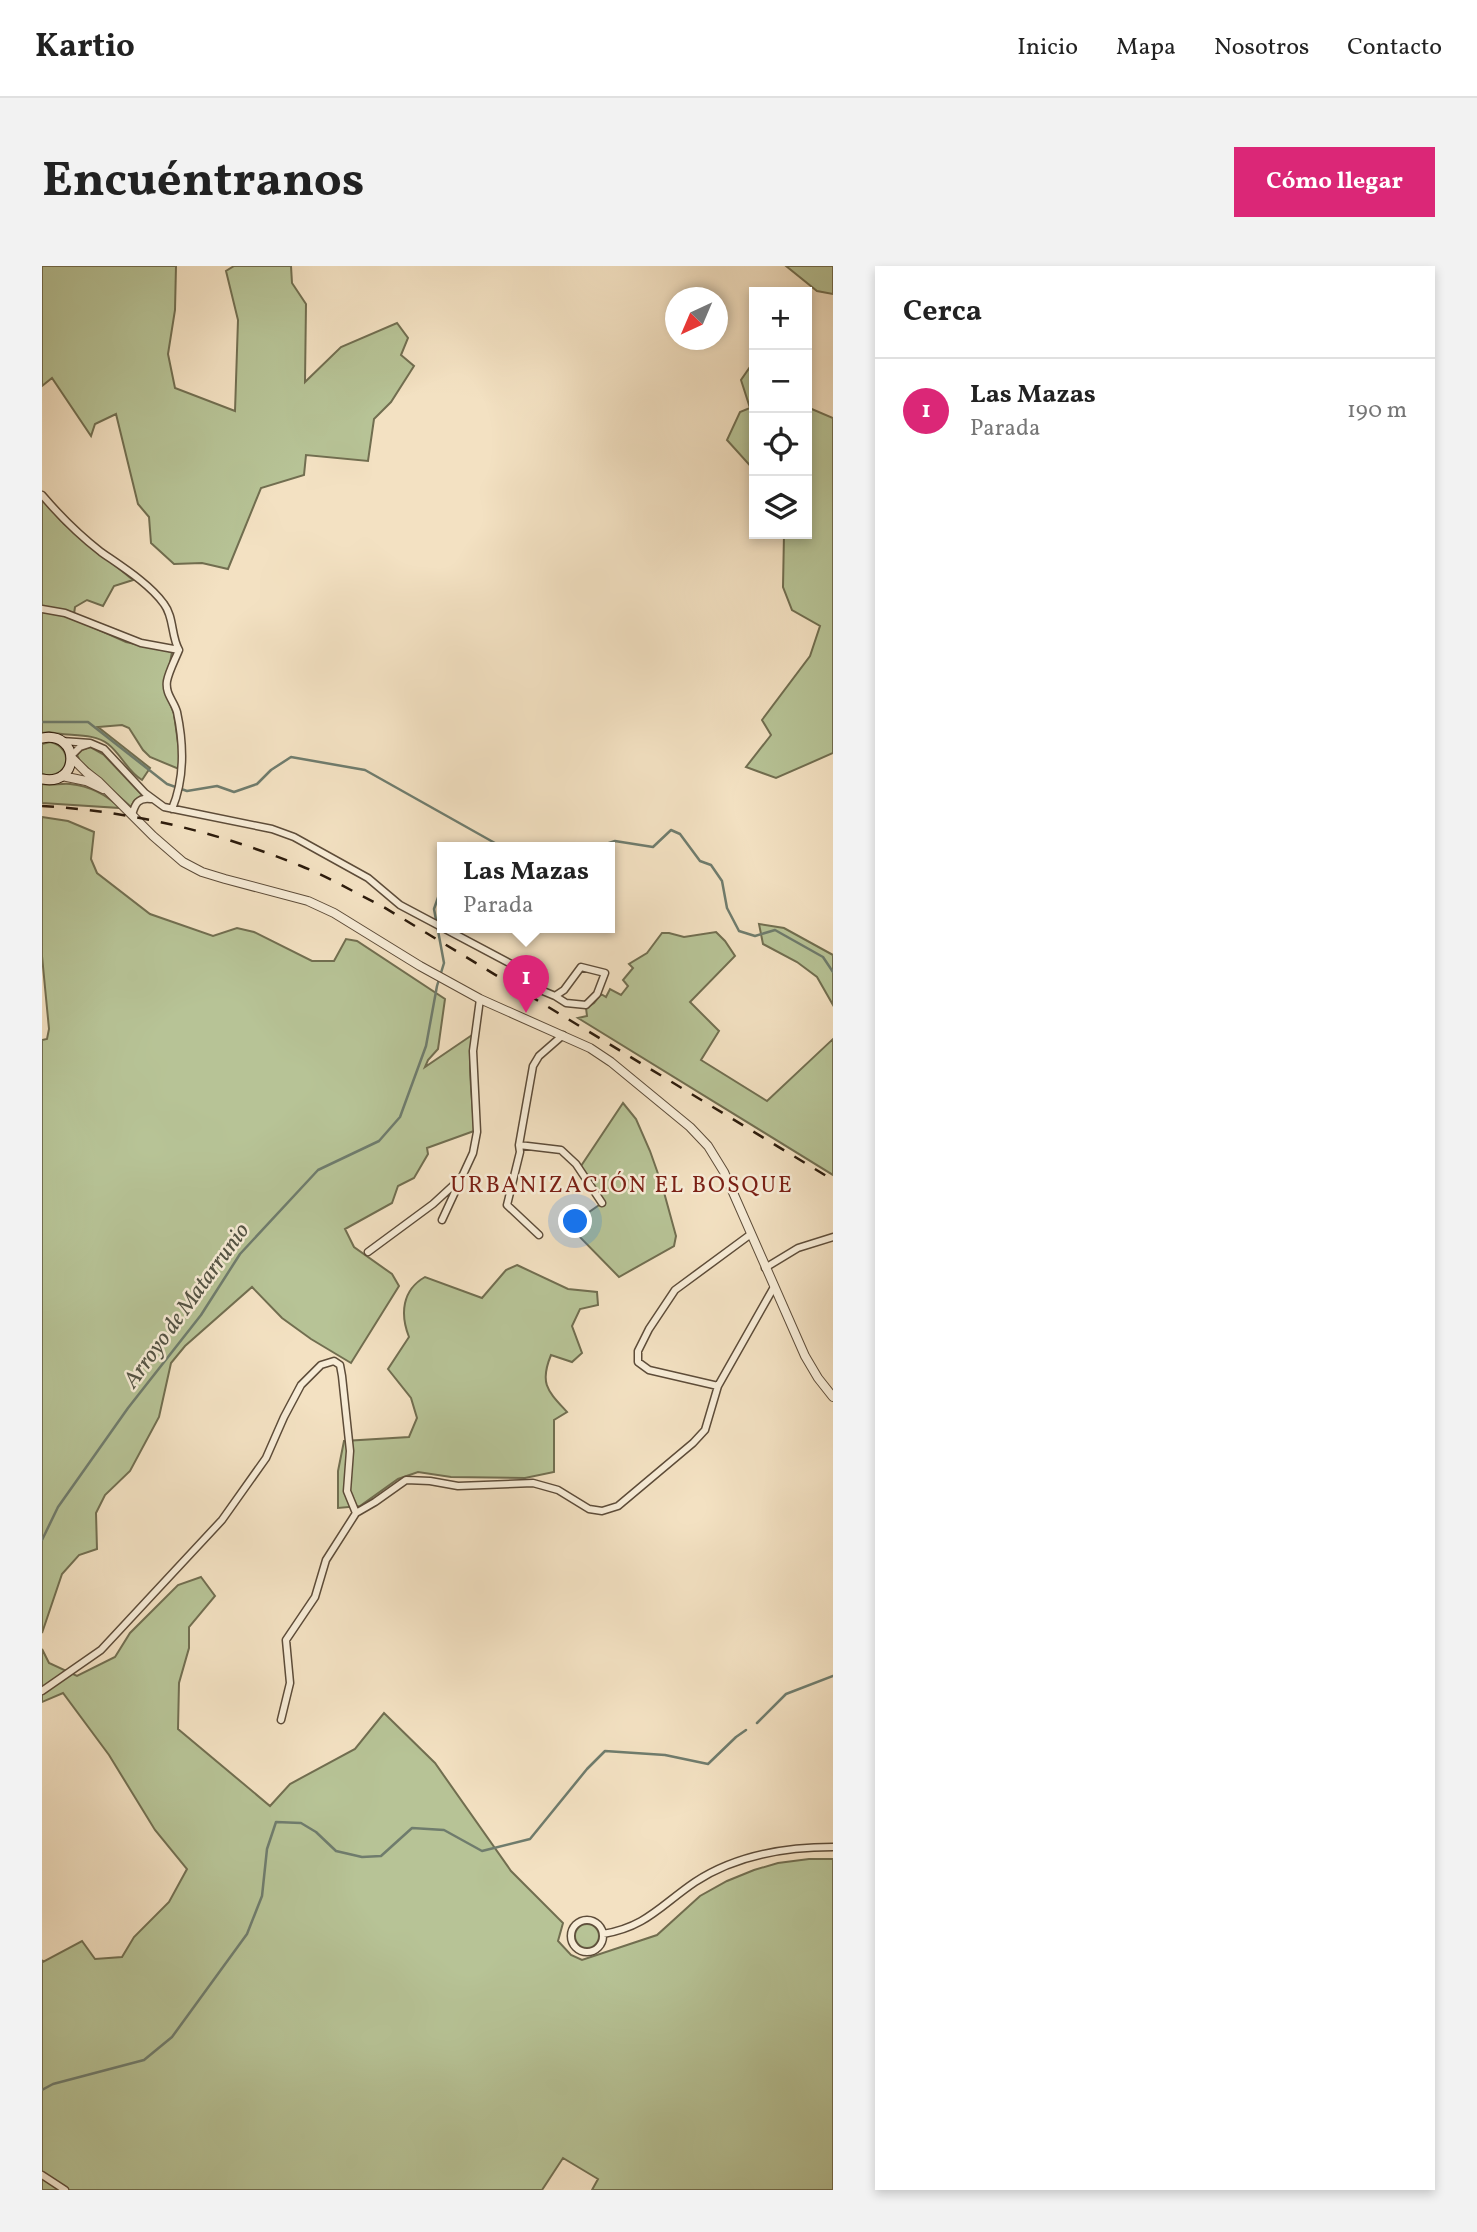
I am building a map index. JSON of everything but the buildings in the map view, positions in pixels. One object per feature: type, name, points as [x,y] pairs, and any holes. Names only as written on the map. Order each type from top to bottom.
[{"type":"main road","points":[[42,738],[62,741],[72,756],[71,765],[62,776],[53,780],[42,779]]},
{"type":"street","points":[[42,495],[66,523],[126,568],[163,603],[169,613],[173,640],[179,650]]},
{"type":"street","points":[[42,610],[65,612],[122,637],[179,650]]},
{"type":"street","points":[[172,809],[178,795],[183,765],[176,710],[168,695],[167,681],[179,650]]},
{"type":"street","points":[[62,741],[90,743],[104,749],[152,799],[172,809],[294,836],[369,878],[400,905],[437,926]]},
{"type":"street","points":[[90,743],[80,747],[72,756],[183,862],[202,872],[308,901],[334,913],[481,999],[590,1048],[690,1127],[708,1146],[724,1172],[805,1356],[833,1397]]},
{"type":"street","points":[[62,776],[86,782],[108,792]]},
{"type":"street","points":[[132,815],[138,801],[142,798],[152,799]]},
{"type":"street","points":[[450,933],[528,973],[543,992],[566,1003],[586,1005],[597,994],[606,973],[581,967],[564,990],[555,996]]},
{"type":"street","points":[[442,1220],[473,1153],[478,1132],[473,1051],[481,999]]},
{"type":"street","points":[[539,1235],[508,1205],[520,1152],[533,1066],[539,1056],[563,1035]]},
{"type":"street","points":[[519,1145],[561,1150],[576,1164],[602,1203]]},
{"type":"street","points":[[368,1252],[433,1204],[462,1177]]},
{"type":"street","points":[[718,1386],[649,1370],[638,1362],[638,1352],[649,1329],[675,1290],[751,1234]]},
{"type":"street","points":[[765,1268],[798,1248],[833,1237]]},
{"type":"street","points":[[281,1720],[290,1683],[286,1640],[314,1597],[326,1560],[356,1513],[406,1480],[458,1486],[533,1483],[558,1490],[589,1509],[602,1511],[618,1506],[693,1444],[705,1430],[718,1386],[774,1287]]},
{"type":"street","points":[[42,1691],[101,1650],[222,1521],[266,1458],[301,1385],[321,1365],[334,1360],[340,1365],[342,1376],[350,1451],[347,1491],[356,1513]]},
{"type":"street","points":[[603,1934],[621,1930],[649,1918],[696,1881],[731,1864],[781,1850],[833,1847]]},
{"type":"street","points":[[583,1920],[599,1924],[603,1934],[598,1948],[587,1952],[574,1946],[570,1937],[575,1924],[583,1920]]},
{"type":"street","points":[[42,2175],[65,2190]]},
{"type":"green space","points":[[42,266],[176,266],[175,310],[168,354],[175,388],[235,411],[238,320],[226,271],[234,266],[291,266],[292,283],[306,304],[305,382],[341,347],[397,323],[408,338],[401,355],[414,366],[391,402],[374,419],[368,461],[306,455],[304,475],[261,488],[228,569],[202,563],[174,564],[151,543],[149,517],[138,504],[116,414],[95,424],[91,436],[52,378],[42,386]]},
{"type":"green space","points":[[786,266],[833,266],[833,294],[817,291]]},
{"type":"green space","points":[[749,368],[749,405],[741,380]]},
{"type":"green space","points":[[749,408],[749,464],[727,440],[740,412]]},
{"type":"green space","points":[[812,409],[833,418],[833,753],[776,778],[746,767],[771,735],[762,720],[810,656],[820,626],[792,610],[783,587],[784,539],[812,539]]},
{"type":"green space","points":[[42,499],[64,524],[133,580],[114,586],[103,606],[87,600],[75,607],[74,614],[42,606]]},
{"type":"green space","points":[[42,612],[68,616],[126,642],[172,652],[165,690],[174,714],[179,769],[150,757],[129,728],[122,725],[98,727],[150,768],[142,780],[113,748],[102,740],[87,736],[42,733]]},
{"type":"green space","points":[[50,742],[58,745],[66,757],[63,769],[51,775],[42,774],[42,744]]},
{"type":"green space","points":[[90,747],[104,755],[142,795],[131,807],[80,761],[77,755],[81,750]]},
{"type":"green space","points":[[42,784],[70,784],[91,789],[120,808],[42,803]]},
{"type":"green space","points":[[42,817],[68,821],[94,832],[91,859],[97,873],[150,914],[213,936],[237,928],[254,932],[312,961],[334,961],[346,939],[357,941],[445,999],[438,1049],[425,1067],[472,1035],[470,1071],[474,1131],[427,1148],[428,1154],[414,1178],[398,1186],[392,1203],[345,1229],[354,1247],[392,1274],[399,1286],[351,1363],[282,1318],[252,1287],[185,1346],[171,1363],[159,1417],[130,1471],[105,1495],[96,1513],[97,1549],[79,1555],[62,1574],[42,1633],[42,1040],[47,1039],[49,1029],[42,956]]},
{"type":"green space","points":[[759,924],[784,928],[833,955],[833,1005],[817,977],[797,962],[763,944]]},
{"type":"green space","points":[[716,932],[735,956],[690,1002],[719,1031],[701,1060],[767,1101],[833,1039],[833,1175],[578,1018],[587,1016],[586,1008],[601,994],[606,997],[610,989],[621,995],[628,986],[623,980],[633,968],[629,964],[647,953],[662,933],[684,937]]},
{"type":"green space","points":[[623,1103],[636,1119],[650,1151],[676,1236],[674,1246],[619,1277],[569,1226],[602,1203],[579,1169]]},
{"type":"green space","points":[[517,1265],[568,1289],[597,1292],[598,1305],[580,1309],[572,1326],[582,1353],[572,1362],[551,1355],[547,1365],[547,1386],[567,1412],[554,1420],[554,1472],[525,1478],[451,1477],[418,1472],[398,1479],[360,1506],[338,1508],[338,1471],[344,1441],[409,1437],[417,1418],[411,1398],[388,1369],[409,1337],[404,1320],[405,1303],[417,1282],[425,1277],[482,1298],[506,1270]]},
{"type":"green space","points":[[201,1577],[215,1596],[189,1627],[189,1648],[179,1683],[178,1729],[270,1806],[290,1784],[355,1749],[384,1713],[435,1763],[511,1871],[563,1923],[558,1941],[571,1955],[582,1960],[657,1935],[700,1896],[754,1870],[778,1863],[833,1859],[833,2190],[592,2190],[598,2179],[563,2158],[542,2190],[42,2190],[42,1960],[43,1962],[82,1941],[95,1959],[122,1957],[134,1937],[169,1902],[187,1869],[155,1830],[109,1755],[63,1693],[42,1702],[42,1649],[49,1663],[77,1676],[115,1657],[130,1633],[178,1585]]},
{"type":"green space","points":[[587,1924],[595,1928],[599,1936],[595,1944],[587,1948],[579,1944],[575,1936],[579,1928]]},
{"type":"waterway","points":[[42,722],[88,722],[167,784],[187,791],[217,786],[234,792],[257,784],[271,770],[291,757],[365,770],[493,842]]},
{"type":"waterway","points":[[612,842],[653,847],[671,830],[680,834],[700,861],[711,865],[722,881],[727,908],[739,931],[755,936],[775,930],[823,957],[833,972]]},
{"type":"waterway","name":"Arroyo de Matarrunio","points":[[437,900],[434,909],[437,925]]},
{"type":"waterway","name":"Arroyo de Matarrunio","points":[[42,1540],[58,1507],[128,1408],[201,1315],[240,1254],[318,1170],[379,1141],[400,1117],[426,1046],[444,963],[438,933]]},
{"type":"waterway","points":[[757,1723],[786,1694],[833,1676]]},
{"type":"waterway","points":[[42,2090],[53,2084],[144,2060],[172,2037],[247,1934],[262,1896],[267,1849],[276,1822],[301,1823],[316,1832],[336,1851],[362,1857],[381,1856],[412,1828],[444,1830],[482,1851],[530,1839],[605,1751],[665,1755],[708,1764],[746,1730]]},
{"type":"railway","points":[[42,806],[108,813],[174,825],[238,843],[322,875],[382,906],[833,1180]]},
{"type":"place","name":"Las Mazas","points":[[526,1013]]},
{"type":"district","name":"URBANIZACIÓN EL BOSQUE","points":[[622,1186]]}]
